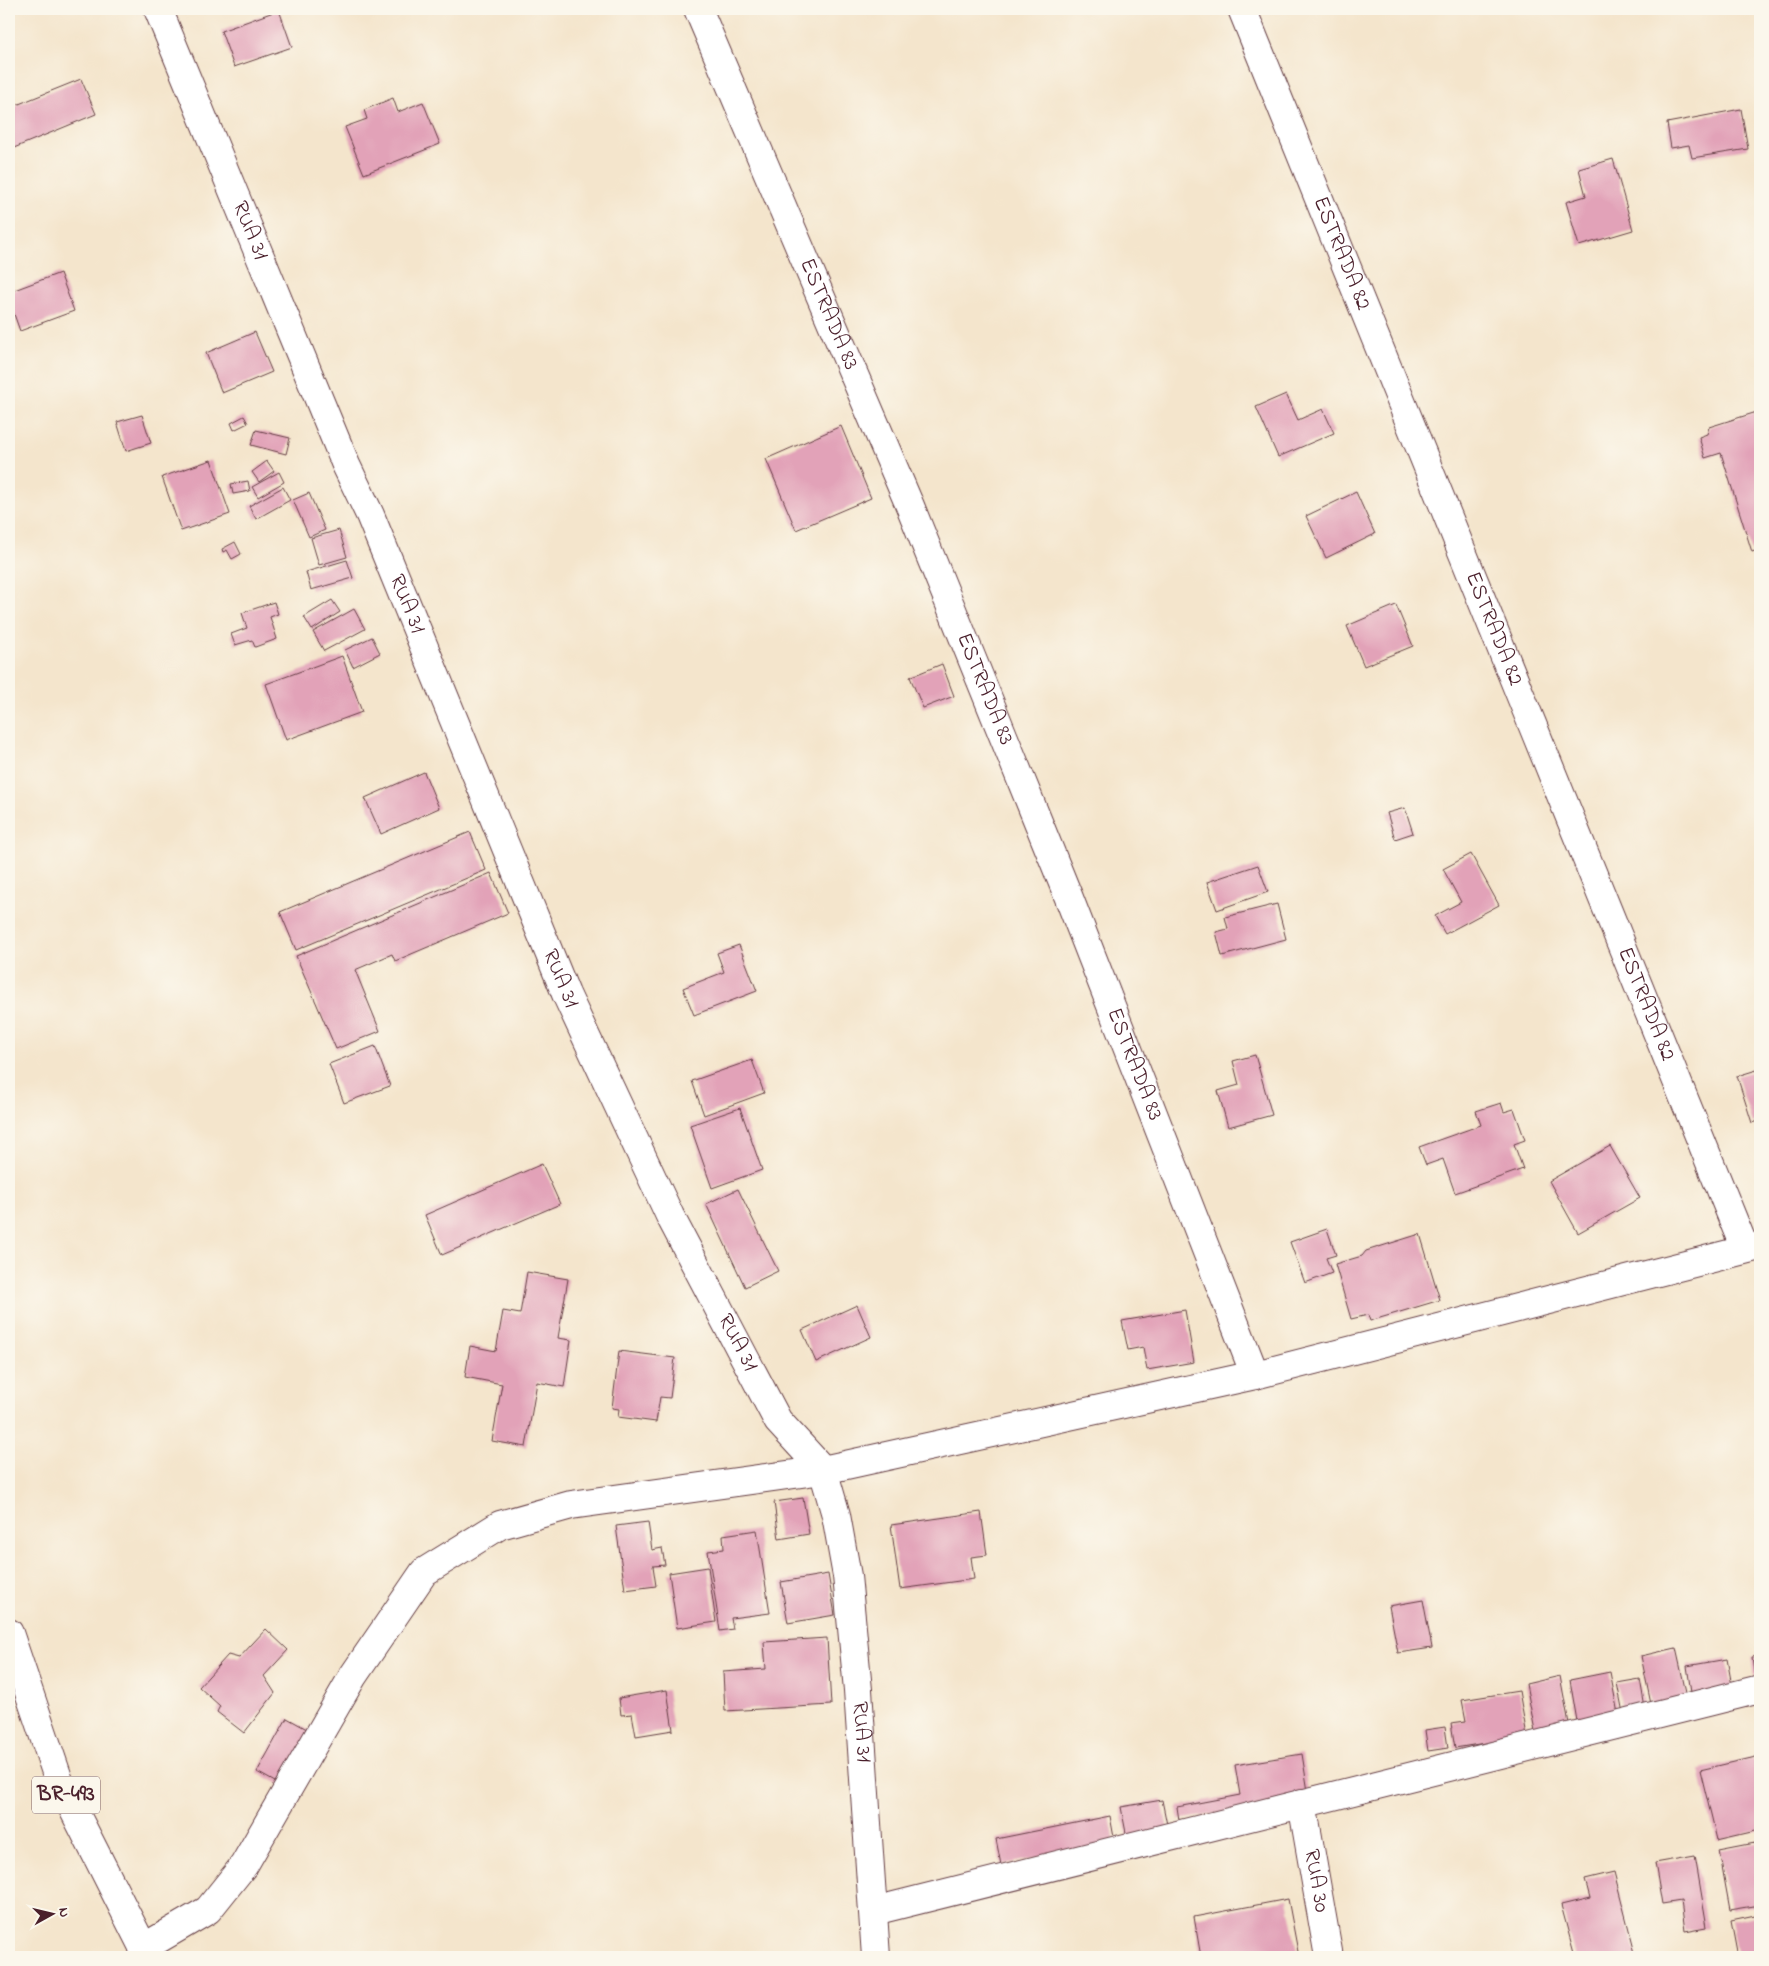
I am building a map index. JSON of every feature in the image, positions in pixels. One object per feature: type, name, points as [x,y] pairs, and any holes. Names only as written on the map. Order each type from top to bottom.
[{"type":"main road","name":"RUA 31","points":[[158,9],[346,464],[370,515],[566,994],[670,1216],[778,1421],[823,1470],[836,1516],[847,1576],[858,1690],[876,1957]]},
{"type":"main road","name":"ESTRADA 83","points":[[698,9],[914,515],[1073,907],[1255,1375]]},
{"type":"main road","name":"ESTRADA 82","points":[[1242,9],[1752,1248]]},
{"type":"main road","points":[[145,1954],[208,1910],[244,1865],[352,1676],[424,1572],[500,1525],[571,1504],[823,1470],[1255,1375],[1752,1248]]},
{"type":"main road","name":"BR-493","points":[[9,1633],[59,1781],[145,1954]]},
{"type":"main road","points":[[874,1911],[1760,1689]]},
{"type":"main road","name":"RUA 30","points":[[1302,1803],[1328,1957]]},
{"type":"building","points":[[279,10],[292,47],[234,67],[221,31]]},
{"type":"building","points":[[81,79],[96,114],[9,150],[9,108]]},
{"type":"building","points":[[393,98],[398,112],[423,102],[440,144],[364,174],[345,127],[367,119],[364,110]]},
{"type":"building","points":[[1741,109],[1748,149],[1692,158],[1689,145],[1671,148],[1667,123]]},
{"type":"building","points":[[1613,159],[1633,230],[1579,246],[1566,202],[1586,196],[1579,169]]},
{"type":"building","points":[[60,273],[74,311],[20,331],[9,300],[9,292]]},
{"type":"building","points":[[255,332],[272,372],[222,393],[206,353]]},
{"type":"building","points":[[1286,394],[1298,420],[1323,409],[1334,433],[1278,457],[1256,407]]},
{"type":"building","points":[[1760,411],[1760,549],[1752,552],[1721,453],[1705,458],[1699,437],[1707,434],[1709,427]]},
{"type":"building","points":[[142,415],[151,443],[126,451],[117,422]]},
{"type":"building","points":[[244,416],[248,423],[234,430],[231,423]]},
{"type":"building","points":[[841,426],[871,498],[796,530],[766,459]]},
{"type":"building","points":[[256,430],[290,438],[286,454],[251,445]]},
{"type":"building","points":[[211,460],[230,514],[181,531],[162,477]]},
{"type":"building","points":[[267,461],[274,471],[259,482],[252,472]]},
{"type":"building","points":[[279,472],[284,482],[258,497],[252,487]]},
{"type":"building","points":[[248,481],[250,491],[233,494],[231,484]]},
{"type":"building","points":[[283,487],[290,500],[256,519],[249,506]]},
{"type":"building","points":[[1356,492],[1375,534],[1326,558],[1306,516]]},
{"type":"building","points":[[309,493],[325,530],[309,537],[293,500]]},
{"type":"building","points":[[339,530],[347,557],[319,565],[311,538]]},
{"type":"building","points":[[235,542],[241,554],[232,559],[227,550],[223,552],[222,549]]},
{"type":"building","points":[[347,560],[353,578],[311,590],[306,572]]},
{"type":"building","points":[[332,600],[340,612],[312,630],[304,617]]},
{"type":"building","points":[[274,602],[278,614],[270,617],[277,639],[255,647],[252,640],[235,645],[231,634],[247,628],[242,613]]},
{"type":"building","points":[[1396,605],[1413,646],[1364,666],[1347,626]]},
{"type":"building","points":[[354,609],[365,629],[324,651],[313,632]]},
{"type":"building","points":[[372,637],[380,653],[353,667],[345,650]]},
{"type":"building","points":[[342,656],[362,712],[286,740],[266,684]]},
{"type":"building","points":[[942,664],[954,696],[923,708],[910,677]]},
{"type":"building","points":[[424,772],[439,808],[381,834],[365,798]]},
{"type":"building","points":[[1405,808],[1413,833],[1395,839],[1387,813]]},
{"type":"building","points":[[470,832],[486,870],[296,950],[280,912]]},
{"type":"building","points":[[1471,854],[1499,905],[1445,934],[1435,916],[1461,902],[1443,869]]},
{"type":"building","points":[[1258,865],[1268,892],[1217,910],[1207,882]]},
{"type":"building","points":[[491,873],[508,913],[395,961],[392,954],[355,970],[380,1031],[336,1049],[296,956]]},
{"type":"building","points":[[1277,904],[1286,939],[1222,956],[1216,932],[1228,929],[1225,917]]},
{"type":"building","points":[[739,945],[757,991],[694,1015],[683,988],[724,972],[717,953]]},
{"type":"building","points":[[375,1046],[390,1086],[344,1103],[329,1064]]},
{"type":"building","points":[[1255,1055],[1272,1115],[1228,1127],[1218,1091],[1239,1085],[1233,1061]]},
{"type":"building","points":[[752,1060],[764,1093],[704,1115],[692,1081]]},
{"type":"building","points":[[1760,1069],[1760,1120],[1752,1123],[1737,1076]]},
{"type":"building","points":[[1501,1103],[1504,1112],[1514,1109],[1525,1140],[1514,1144],[1523,1169],[1455,1193],[1443,1159],[1426,1165],[1419,1147],[1481,1125],[1476,1111]]},
{"type":"building","points":[[740,1108],[762,1170],[712,1188],[690,1125]]},
{"type":"building","points":[[1610,1146],[1640,1198],[1578,1233],[1549,1181]]},
{"type":"building","points":[[542,1164],[560,1204],[442,1255],[425,1215]]},
{"type":"building","points":[[738,1189],[778,1271],[745,1287],[706,1204]]},
{"type":"building","points":[[1327,1229],[1336,1255],[1326,1258],[1332,1273],[1305,1283],[1290,1242]]},
{"type":"building","points":[[1420,1234],[1440,1300],[1370,1321],[1368,1315],[1351,1319],[1335,1264],[1362,1256],[1366,1251]]},
{"type":"building","points":[[527,1272],[568,1279],[558,1338],[571,1340],[564,1387],[537,1382],[526,1447],[492,1441],[502,1384],[465,1377],[470,1346],[496,1351],[503,1311],[520,1314]]},
{"type":"building","points":[[857,1305],[871,1337],[816,1362],[802,1330]]},
{"type":"building","points":[[1185,1310],[1194,1362],[1147,1370],[1143,1347],[1128,1350],[1122,1321]]},
{"type":"building","points":[[619,1351],[675,1358],[670,1398],[660,1397],[656,1422],[618,1417],[619,1409],[612,1408]]},
{"type":"building","points":[[803,1498],[809,1534],[779,1539],[774,1502]]},
{"type":"building","points":[[981,1512],[987,1555],[971,1557],[974,1579],[900,1589],[891,1525]]},
{"type":"building","points":[[648,1522],[652,1550],[662,1548],[665,1565],[653,1566],[656,1586],[625,1590],[616,1526]]},
{"type":"building","points":[[757,1530],[770,1613],[731,1618],[733,1629],[720,1631],[708,1551],[724,1549],[723,1535]]},
{"type":"building","points":[[708,1567],[716,1622],[677,1628],[669,1573]]},
{"type":"building","points":[[828,1574],[835,1615],[788,1623],[781,1582]]},
{"type":"building","points":[[1423,1600],[1432,1648],[1398,1653],[1389,1606]]},
{"type":"building","points":[[266,1629],[288,1650],[264,1676],[275,1693],[244,1733],[217,1712],[220,1706],[199,1687],[228,1655],[239,1658]]},
{"type":"building","points":[[827,1638],[831,1705],[725,1711],[723,1672],[766,1669],[764,1642]]},
{"type":"building","points":[[1676,1648],[1688,1702],[1652,1709],[1641,1656]]},
{"type":"building","points":[[1760,1656],[1760,1682],[1756,1683],[1752,1657]]},
{"type":"building","points":[[1727,1659],[1733,1691],[1692,1699],[1687,1666]]},
{"type":"building","points":[[1610,1672],[1619,1719],[1578,1727],[1570,1680]]},
{"type":"building","points":[[1560,1676],[1570,1729],[1536,1736],[1526,1684]]},
{"type":"building","points":[[1640,1679],[1646,1714],[1624,1718],[1617,1683]]},
{"type":"building","points":[[667,1690],[673,1730],[636,1736],[632,1714],[621,1715],[619,1698]]},
{"type":"building","points":[[1519,1691],[1527,1736],[1455,1748],[1451,1723],[1466,1721],[1462,1700]]},
{"type":"building","points":[[287,1718],[314,1733],[284,1787],[257,1772]]},
{"type":"building","points":[[1445,1727],[1448,1748],[1428,1751],[1425,1730]]},
{"type":"building","points":[[1302,1754],[1309,1798],[1179,1820],[1177,1807],[1240,1795],[1235,1765]]},
{"type":"building","points":[[1760,1756],[1760,1830],[1717,1840],[1700,1770]]},
{"type":"building","points":[[1162,1800],[1168,1830],[1127,1838],[1121,1807]]},
{"type":"building","points":[[1110,1816],[1115,1843],[1001,1865],[996,1839]]},
{"type":"building","points":[[1760,1842],[1760,1905],[1730,1910],[1719,1850]]},
{"type":"building","points":[[1695,1856],[1707,1927],[1685,1931],[1681,1901],[1662,1904],[1655,1863]]},
{"type":"building","points":[[1614,1872],[1636,1957],[1575,1957],[1561,1905],[1590,1898],[1585,1879]]},
{"type":"building","points":[[1288,1899],[1299,1957],[1201,1957],[1194,1917]]},
{"type":"building","points":[[1760,1914],[1760,1957],[1738,1957],[1731,1920]]}]
